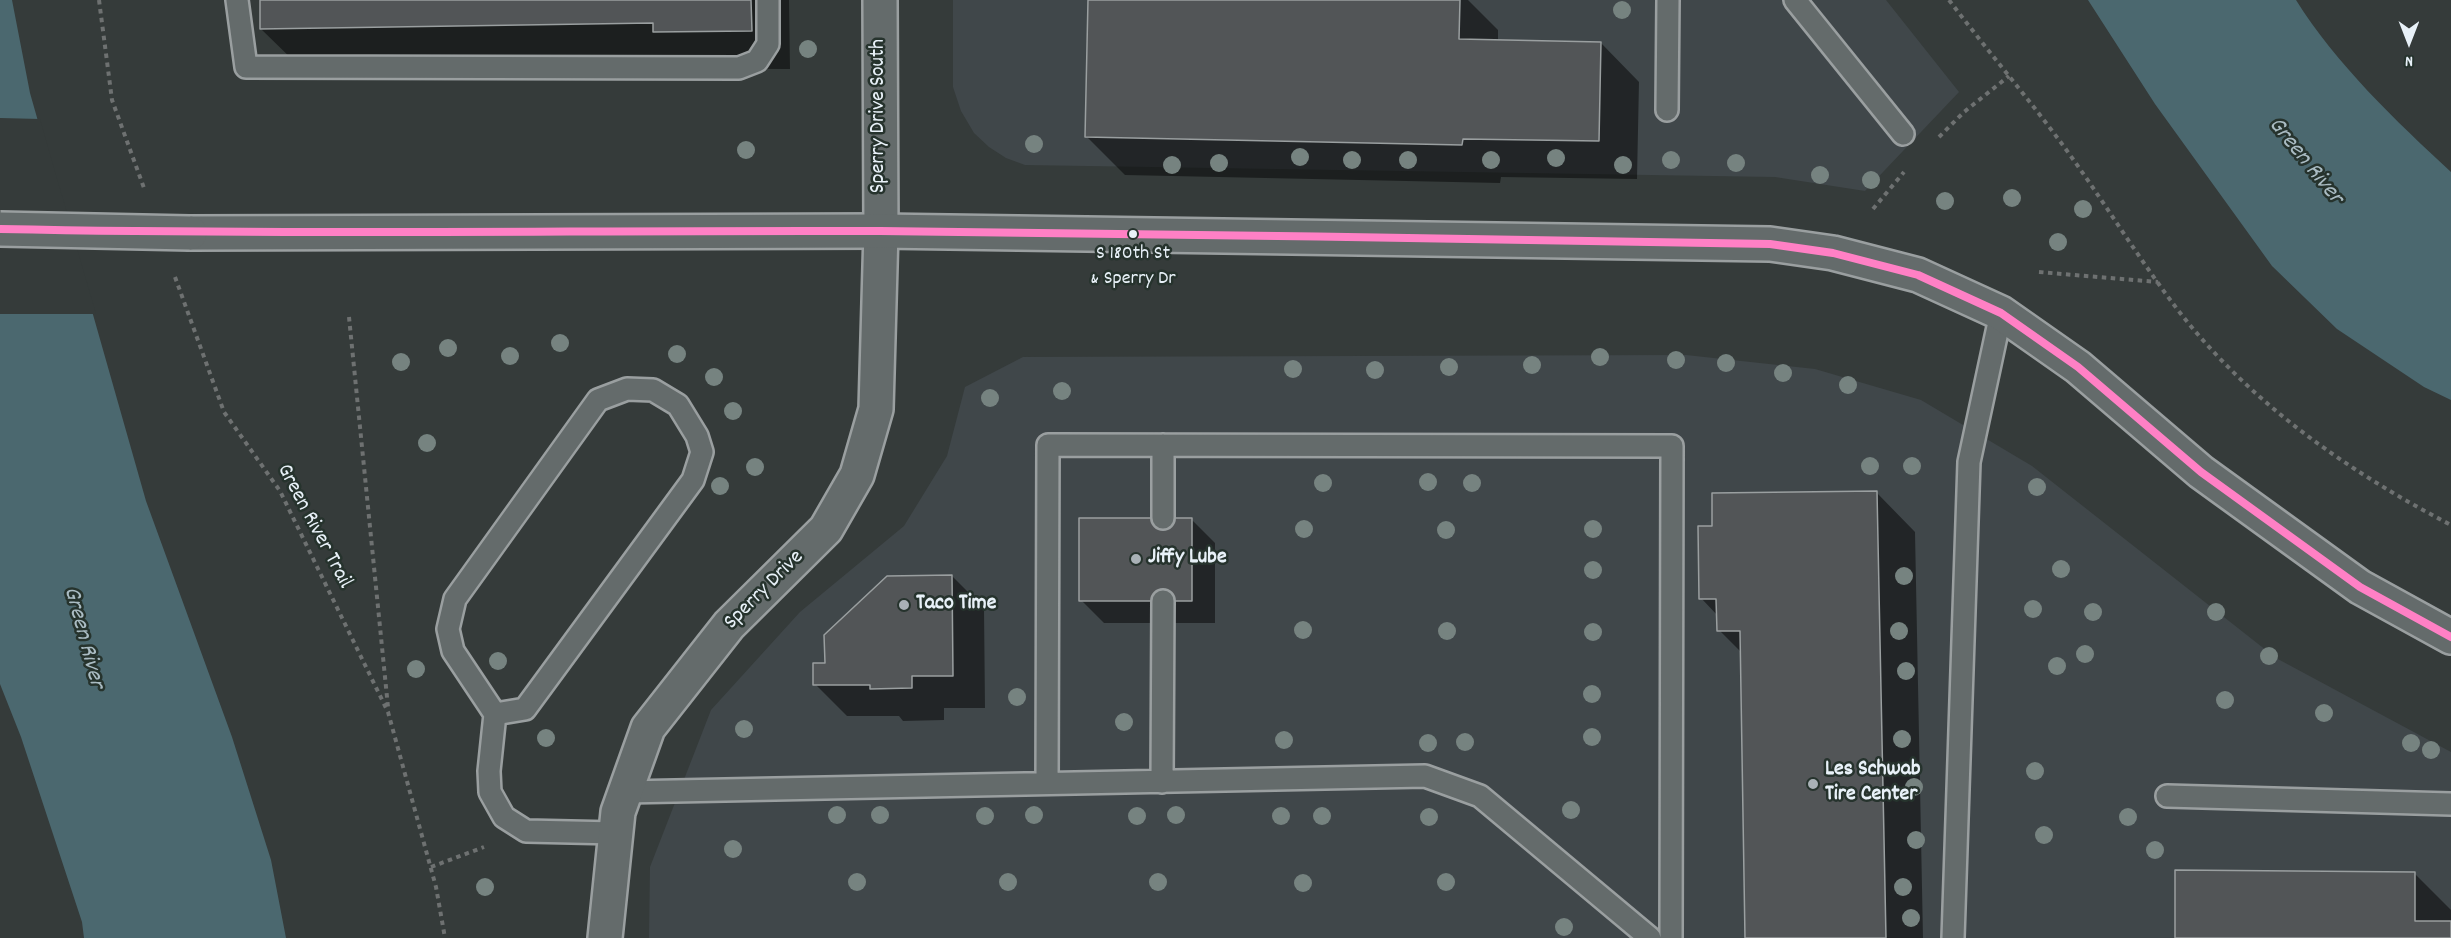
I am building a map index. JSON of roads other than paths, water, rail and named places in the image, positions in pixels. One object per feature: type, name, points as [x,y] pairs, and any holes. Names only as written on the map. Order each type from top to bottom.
[{"type":"main road","name":"Sperry Drive South","points":[[880,0],[880,231]]},
{"type":"main road","points":[[0,229],[190,233],[880,231],[1770,244],[1833,253],[1918,275],[2001,313],[2078,367],[2201,472],[2313,554],[2360,587],[2451,637]]},
{"type":"main road","name":"Sperry Drive","points":[[605,938],[618,812],[648,728],[729,625],[826,529],[857,475],[876,409],[880,231]]},
{"type":"lane","points":[[237,0],[246,67],[399,68],[739,68],[757,61],[768,44],[768,0]]},
{"type":"lane","points":[[1667,110],[1668,0]]},
{"type":"lane","points":[[1795,0],[1903,135]]},
{"type":"lane","points":[[1953,938],[1969,462],[2001,313]]},
{"type":"lane","points":[[495,714],[525,709],[693,480],[702,452],[697,435],[678,405],[653,390],[627,389],[598,400],[454,599],[448,629],[453,651],[495,714],[489,771],[490,792],[504,817],[526,831],[616,833]]},
{"type":"lane","points":[[1047,783],[1048,445],[1672,446],[1671,938]]},
{"type":"lane","points":[[1163,445],[1163,518]]},
{"type":"lane","points":[[1162,782],[1163,601]]},
{"type":"lane","points":[[625,792],[1425,776],[1480,796],[1650,938]]},
{"type":"lane","points":[[2167,796],[2451,804]]},
{"type":"water","name":"Green River","points":[[0,0],[12,0],[30,93],[146,501],[232,737],[271,860],[286,938],[84,938],[82,922],[21,737],[0,684]]},
{"type":"water","name":"Green River","points":[[2088,0],[2296,0],[2329,47],[2348,69],[2388,112],[2451,172],[2451,400],[2424,387],[2337,329],[2272,266],[2155,104]]},
{"type":"place","name":"S 180th St & Sperry Dr","points":[[1133,234]]},
{"type":"place","name":"Jiffy Lube","points":[[1136,559]]},
{"type":"place","name":"Taco Time","points":[[904,605]]},
{"type":"place","name":"Les Schwab Tire Center","points":[[1813,784]]}]
